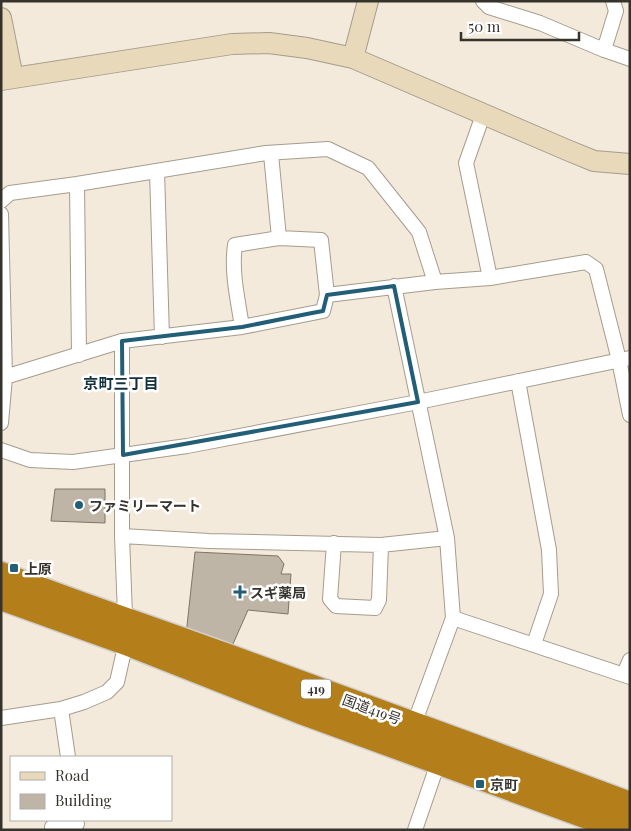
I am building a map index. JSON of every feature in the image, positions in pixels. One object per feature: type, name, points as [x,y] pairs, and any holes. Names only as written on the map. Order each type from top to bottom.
[{"type":"highway","name":"国道419号","points":[[1,575],[44,592],[301,711],[626,830]]},
{"type":"highway","name":"国道419号","points":[[1,597],[125,631],[414,724],[630,806]]},
{"type":"street","points":[[352,58],[368,1]]},
{"type":"street","points":[[483,1],[489,6],[630,59]]},
{"type":"street","points":[[604,50],[616,11],[613,1]]},
{"type":"street","points":[[1,18],[7,79],[232,44],[269,43],[307,48],[352,58],[594,161],[630,164]]},
{"type":"street","points":[[483,115],[466,163],[490,278]]},
{"type":"street","points":[[1,202],[10,192],[77,184],[271,154],[328,149],[368,168],[419,232],[435,282]]},
{"type":"street","points":[[271,154],[279,238]]},
{"type":"street","points":[[157,171],[162,337]]},
{"type":"street","points":[[77,184],[79,355]]},
{"type":"street","points":[[1,214],[5,377],[1,423]]},
{"type":"street","points":[[5,377],[122,341],[242,327],[322,311],[327,294],[321,240],[279,238],[235,245],[235,276],[242,327]]},
{"type":"street","points":[[327,294],[490,278],[586,262],[596,269],[624,359],[630,415]]},
{"type":"street","points":[[394,286],[447,538],[453,618],[414,724]]},
{"type":"street","points":[[1,718],[61,709],[84,702],[107,692],[117,682],[125,631],[122,536],[122,341]]},
{"type":"street","points":[[1,450],[30,460],[73,462],[188,446],[418,402],[624,359]]},
{"type":"street","points":[[518,381],[549,550],[551,594],[534,644]]},
{"type":"street","points":[[122,536],[209,541],[381,544],[447,538]]},
{"type":"street","points":[[334,543],[330,599],[336,606],[375,608],[379,600],[381,544]]},
{"type":"street","points":[[453,618],[627,676],[630,660]]},
{"type":"street","points":[[61,709],[68,756]]},
{"type":"street","points":[[415,830],[439,760]]},
{"type":"street","points":[[52,827],[78,825]]},
{"type":"highlighted area","points":[[394,286],[418,402],[123,455],[122,341],[242,327],[323,311],[327,295]]},
{"type":"building","name":"ファミリーマート","points":[[55,489],[105,489],[105,523],[51,521]]},
{"type":"building","name":"スギ薬局","points":[[195,552],[278,556],[284,564],[281,574],[291,574],[288,614],[248,610],[233,644],[199,643],[186,635]]},
{"type":"place","name":"ファミリーマート","points":[[79,505]]},
{"type":"place","name":"上原","points":[[14,568]]},
{"type":"place","name":"スギ薬局","points":[[240,592]]},
{"type":"place","name":"京町","points":[[480,784]]},
{"type":"district","name":"京町三丁目","points":[[121,383]]}]
